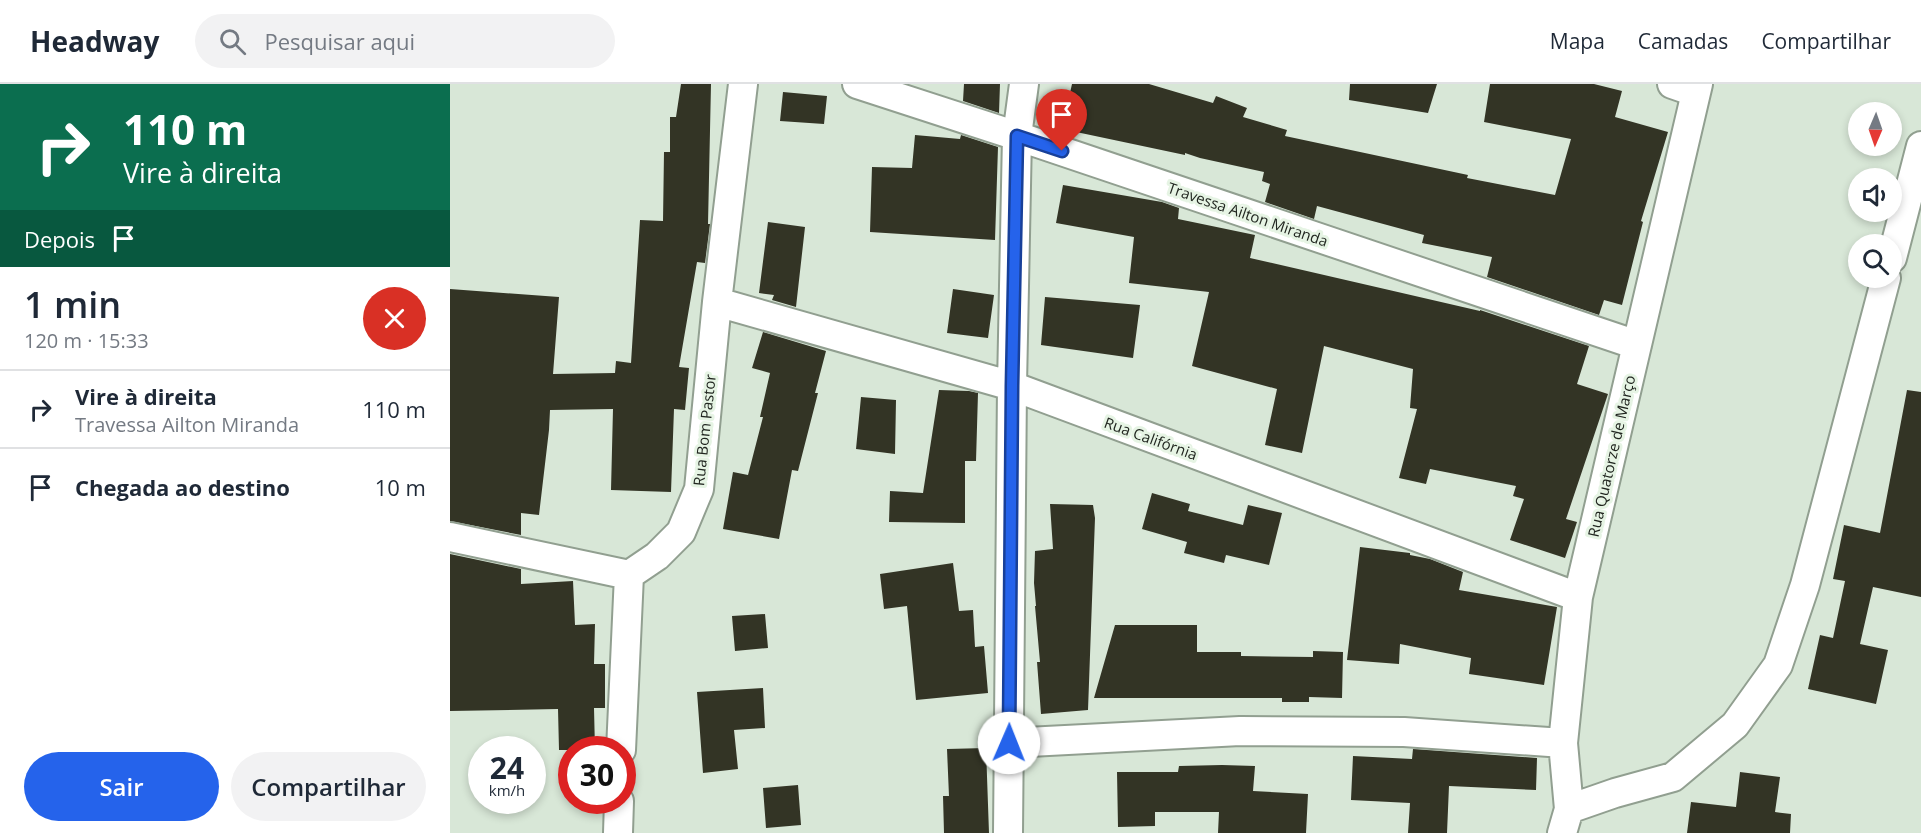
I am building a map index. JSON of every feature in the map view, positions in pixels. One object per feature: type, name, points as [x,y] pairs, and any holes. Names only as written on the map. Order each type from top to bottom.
[{"type":"street","name":"Rua Bom Pastor","points":[[629,575],[657,556],[681,532],[699,489],[717,302],[743,84]]},
{"type":"street","name":"Travessa Ailton Miranda","points":[[857,84],[1637,345]]},
{"type":"street","points":[[1008,833],[1017,136],[1024,84]]},
{"type":"street","name":"Rua Quatorze de Março","points":[[1566,821],[1563,743],[1578,597],[1637,345],[1688,87]]},
{"type":"street","points":[[1898,234],[1921,146]]},
{"type":"street","points":[[1566,821],[1615,793],[1673,777],[1735,725],[1778,665],[1805,585],[1883,288]]},
{"type":"street","name":"Rua Califórnia","points":[[717,302],[1012,386],[1578,597]]},
{"type":"street","points":[[450,537],[629,575],[622,736]]},
{"type":"street","points":[[1009,743],[1251,731],[1404,732],[1563,743]]},
{"type":"street","points":[[618,833],[619,814]]},
{"type":"building","points":[[681,84],[711,84],[708,224],[710,224],[705,263],[697,262],[679,367],[689,368],[685,410],[674,409],[671,492],[611,490],[613,409],[550,410],[539,515],[521,513],[521,535],[450,521],[450,289],[559,297],[553,374],[615,373],[616,361],[631,363],[640,220],[663,221],[664,152],[670,152],[670,117],[676,117]]},
{"type":"building","points":[[964,84],[1000,84],[999,113],[963,101]]},
{"type":"building","points":[[1072,84],[1149,84],[1213,103],[1216,96],[1247,108],[1243,117],[1287,130],[1285,136],[1468,175],[1467,178],[1555,195],[1571,139],[1484,122],[1490,84],[1594,84],[1622,91],[1615,117],[1668,132],[1641,221],[1643,222],[1622,305],[1604,300],[1599,315],[1487,277],[1492,257],[1422,243],[1424,235],[1317,206],[1314,219],[1265,202],[1270,184],[1262,181],[1264,172],[1185,153],[1185,155],[1062,129]]},
{"type":"building","points":[[1350,84],[1437,84],[1428,113],[1349,100]]},
{"type":"building","points":[[783,92],[827,96],[824,124],[780,121]]},
{"type":"building","points":[[915,135],[960,139],[961,135],[998,147],[995,240],[870,232],[872,167],[912,168]]},
{"type":"building","points":[[1063,185],[1162,202],[1179,208],[1178,219],[1255,235],[1250,258],[1480,310],[1589,346],[1577,384],[1608,394],[1566,519],[1577,522],[1565,558],[1510,540],[1524,499],[1513,496],[1516,486],[1430,469],[1426,484],[1399,478],[1417,409],[1410,408],[1413,369],[1324,346],[1302,453],[1265,445],[1277,389],[1192,366],[1209,292],[1129,283],[1134,237],[1056,223]]},
{"type":"building","points":[[768,222],[805,227],[796,307],[772,300],[774,295],[759,293]]},
{"type":"building","points":[[953,289],[994,295],[988,338],[947,333]]},
{"type":"building","points":[[1045,297],[1140,305],[1133,358],[1041,345]]},
{"type":"building","points":[[763,332],[826,351],[798,471],[792,470],[779,539],[723,529],[733,472],[748,475],[763,417],[760,417],[770,373],[752,368]]},
{"type":"building","points":[[939,390],[978,393],[976,461],[965,461],[965,523],[889,522],[890,491],[923,493]]},
{"type":"building","points":[[1907,390],[1921,392],[1921,597],[1873,587],[1860,644],[1888,650],[1876,704],[1808,689],[1820,635],[1833,638],[1845,581],[1833,579],[1844,525],[1880,533]]},
{"type":"building","points":[[861,397],[896,400],[895,454],[856,449]]},
{"type":"building","points":[[1152,493],[1190,504],[1188,511],[1243,525],[1248,505],[1282,513],[1269,565],[1226,555],[1224,563],[1184,553],[1187,542],[1142,529]]},
{"type":"building","points":[[1050,504],[1093,505],[1095,518],[1088,710],[1041,714],[1034,583],[1035,551],[1053,549]]},
{"type":"building","points":[[1360,547],[1410,553],[1410,555],[1430,559],[1463,572],[1459,590],[1557,607],[1544,685],[1469,674],[1471,658],[1400,644],[1399,664],[1347,660]]},
{"type":"building","points":[[450,554],[521,569],[521,584],[573,581],[575,625],[595,624],[594,664],[605,664],[605,708],[594,708],[595,736],[559,736],[558,709],[450,711]]},
{"type":"building","points":[[953,563],[959,611],[973,610],[975,647],[984,646],[988,693],[916,700],[907,606],[884,609],[880,574]]},
{"type":"building","points":[[765,614],[768,648],[735,651],[732,616]]},
{"type":"building","points":[[1115,625],[1197,625],[1197,652],[1241,652],[1241,656],[1313,657],[1313,651],[1343,652],[1342,698],[1309,697],[1309,702],[1282,702],[1282,698],[1094,698]]},
{"type":"building","points":[[763,688],[765,728],[734,730],[738,769],[703,773],[697,692]]},
{"type":"building","points":[[986,748],[989,833],[944,833],[943,796],[949,796],[947,749]]},
{"type":"building","points":[[1413,749],[1537,758],[1536,790],[1449,786],[1447,833],[1408,833],[1410,803],[1351,800],[1353,756],[1412,759]]},
{"type":"building","points":[[1179,766],[1255,766],[1253,791],[1308,794],[1306,833],[1218,833],[1219,812],[1155,812],[1155,826],[1118,827],[1117,772],[1178,772]]},
{"type":"building","points":[[1740,772],[1780,777],[1775,812],[1791,814],[1790,833],[1687,833],[1691,802],[1736,807]]},
{"type":"building","points":[[798,785],[801,825],[766,828],[763,788]]},
{"type":"route","points":[[1009,743],[1017,136],[1062,151]]}]
